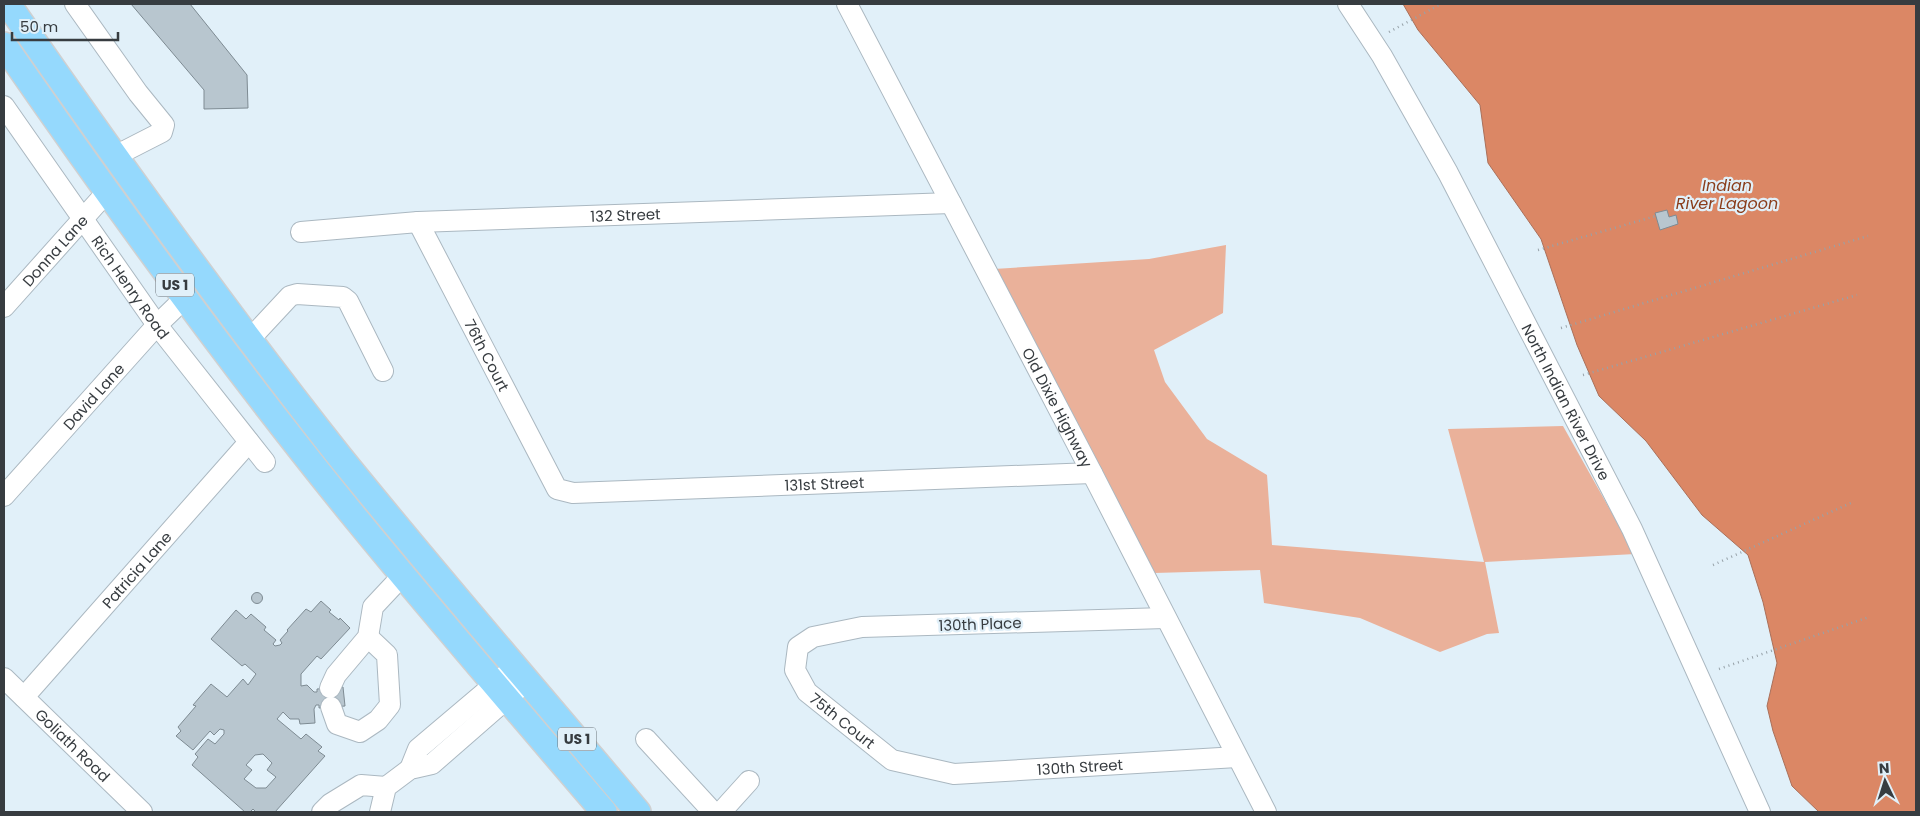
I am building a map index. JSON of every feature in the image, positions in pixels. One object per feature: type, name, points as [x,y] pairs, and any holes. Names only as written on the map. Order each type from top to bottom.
[{"type":"main road","name":"US 1","points":[[8,4],[114,156],[341,457],[638,812]]},
{"type":"main road","name":"US 1","points":[[4,45],[106,192],[242,375],[403,575],[604,812]]},
{"type":"street","points":[[75,4],[138,93],[164,125],[162,132],[114,156]]},
{"type":"street","name":"Old Dixie Highway","points":[[847,4],[1092,473],[1266,812]]},
{"type":"street","name":"North Indian River Drive","points":[[1348,4],[1382,56],[1448,173],[1632,529],[1760,812]]},
{"type":"street","name":"Rich Henry Road","points":[[5,111],[157,325],[264,462]]},
{"type":"street","name":"Donna Lane","points":[[4,307],[106,192]]},
{"type":"street","name":"132 Street","points":[[301,232],[418,222],[951,203]]},
{"type":"street","name":"76th Court","points":[[418,222],[557,489]]},
{"type":"street","points":[[250,338],[290,296],[297,294],[343,297],[348,301],[383,371]]},
{"type":"street","name":"David Lane","points":[[4,496],[157,325],[184,298]]},
{"type":"street","name":"Patricia Lane","points":[[24,697],[249,442]]},
{"type":"street","name":"131st Street","points":[[557,489],[573,492],[1092,473]]},
{"type":"street","points":[[368,637],[387,655],[390,705],[378,720],[360,732],[337,724],[331,698],[336,675],[368,637],[373,607],[403,575]]},
{"type":"street","name":"130th Place","points":[[798,647],[813,637],[862,627],[1165,618]]},
{"type":"street","name":"75th Court","points":[[798,647],[795,670],[808,692],[892,760],[921,768]]},
{"type":"street","points":[[380,812],[386,787],[410,768],[432,764],[501,692],[521,674]]},
{"type":"street","name":"Goliath Road","points":[[4,678],[142,812]]},
{"type":"street","points":[[646,739],[713,812]]},
{"type":"street","name":"130th Street","points":[[921,768],[954,774],[1237,757]]},
{"type":"street","points":[[721,812],[749,781]]},
{"type":"street","points":[[322,812],[330,804],[361,784],[386,787]]},
{"type":"path","points":[[1389,32],[1441,4]]},
{"type":"path","points":[[1538,250],[1656,216]]},
{"type":"path","points":[[1561,328],[1868,236]]},
{"type":"path","points":[[1583,375],[1857,295]]},
{"type":"path","points":[[1713,565],[1853,502]]},
{"type":"path","points":[[1719,669],[1869,617]]},
{"type":"shaded area","points":[[1226,245],[1223,313],[1154,350],[1165,382],[1207,439],[1267,475],[1272,545],[1484,562],[1448,429],[1563,426],[1635,554],[1485,562],[1499,633],[1487,634],[1440,652],[1360,618],[1264,603],[1260,570],[1154,573],[994,269],[1149,259]]},
{"type":"water","name":"Indian River Lagoon","points":[[1403,4],[1916,4],[1916,812],[1819,812],[1792,786],[1773,731],[1767,706],[1777,663],[1763,602],[1748,555],[1702,515],[1646,441],[1599,396],[1577,345],[1541,239],[1488,163],[1480,105],[1418,30]]},
{"type":"building","points":[[131,4],[190,4],[247,75],[248,108],[204,109],[204,90]]},
{"type":"building","points":[[1667,210],[1669,217],[1676,215],[1678,224],[1660,230],[1655,213]]},
{"type":"building","points":[[257,592],[263,598],[257,604],[251,598]]},
{"type":"building","points":[[321,601],[331,610],[329,612],[339,620],[340,618],[350,628],[321,659],[317,656],[301,674],[301,686],[307,685],[314,692],[317,692],[317,689],[343,687],[345,706],[319,708],[319,705],[316,705],[314,709],[315,723],[300,724],[299,719],[290,719],[283,712],[277,719],[301,739],[306,734],[322,747],[318,751],[325,756],[275,812],[256,812],[253,809],[250,812],[245,812],[192,765],[198,757],[195,754],[208,739],[215,744],[224,734],[224,730],[220,729],[214,735],[210,731],[193,750],[176,736],[181,731],[178,727],[211,684],[227,697],[243,679],[248,685],[256,674],[245,664],[242,666],[211,639],[236,610],[246,619],[251,614],[266,627],[264,630],[276,640],[273,644],[275,646],[282,643],[280,640],[287,630],[306,609],[311,612]],"holes":[[[263,754],[272,763],[267,770],[276,777],[266,788],[256,788],[244,779],[252,770],[246,765],[255,755]]]}]
